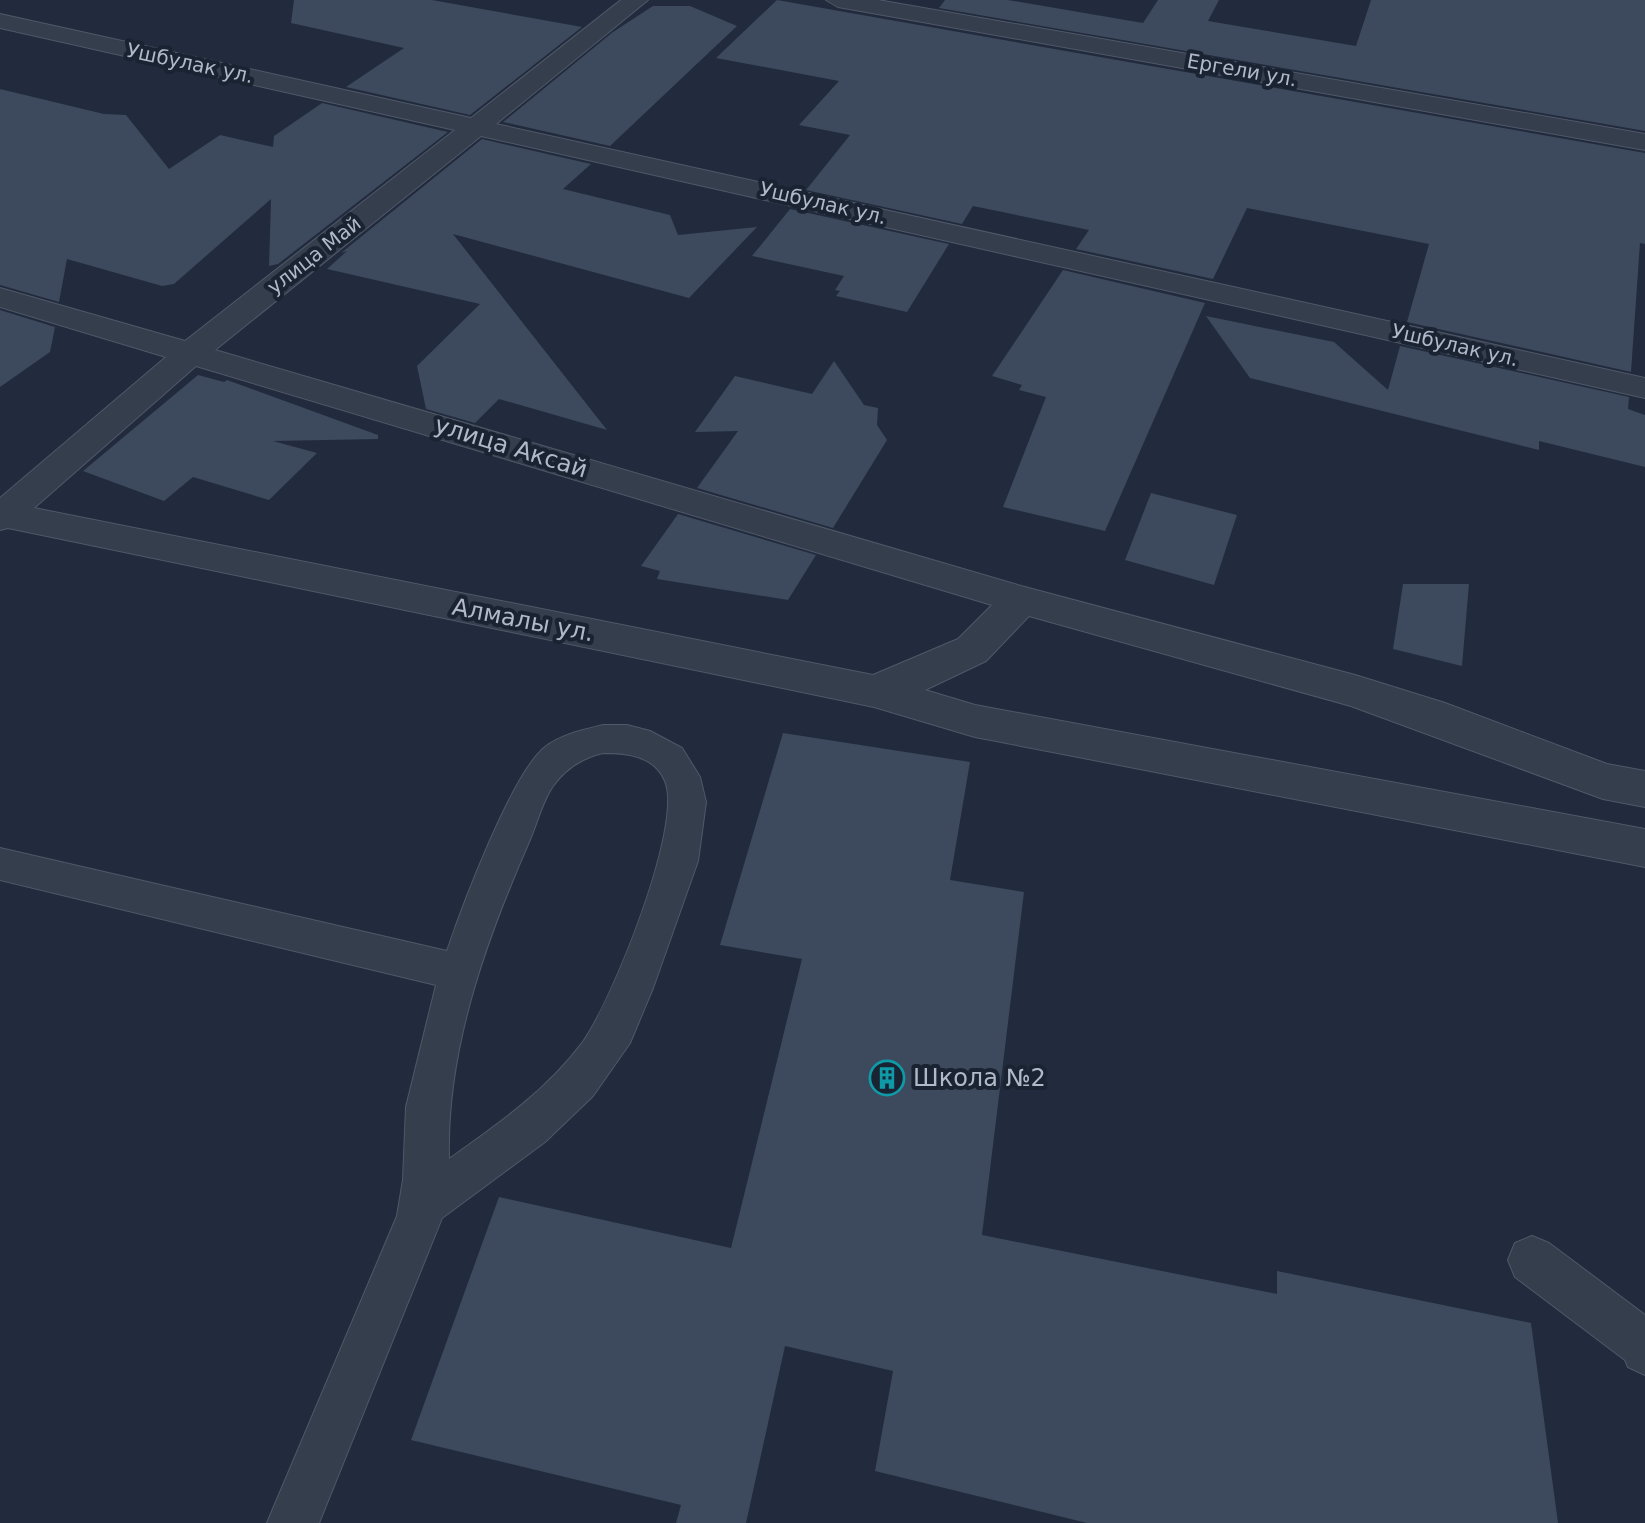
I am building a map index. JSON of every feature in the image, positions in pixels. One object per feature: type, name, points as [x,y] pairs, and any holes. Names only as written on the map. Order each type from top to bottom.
[{"type":"street","name":"улица Май","points":[[2,515],[191,353],[636,0]]},
{"type":"street","name":"Ергели ул.","points":[[838,0],[1645,142]]},
{"type":"street","name":"Ушбулак ул.","points":[[0,21],[1645,388]]},
{"type":"street","name":"улица Аксай","points":[[0,297],[1021,600],[1355,691],[1430,715],[1603,781],[1645,789]]},
{"type":"street","name":"Алмалы ул.","points":[[2,515],[874,691],[975,721],[1645,848]]},
{"type":"street","points":[[874,691],[921,675],[972,650],[1021,600]]},
{"type":"lane","points":[[293,1523],[423,1204],[427,1111],[458,972],[494,876],[542,772],[572,747],[600,739],[623,737],[644,742],[665,754],[680,770],[689,801],[684,833],[666,895],[615,1028],[588,1068],[527,1127],[423,1204]]},
{"type":"lane","points":[[0,864],[458,972]]},
{"type":"lane","points":[[1532,1260],[1642,1343],[1645,1350]]},
{"type":"building","points":[[294,0],[432,0],[582,27],[470,115],[346,87],[404,48],[291,23]]},
{"type":"building","points":[[777,0],[1645,153],[1645,244],[1640,243],[1631,372],[1407,322],[1429,244],[1247,208],[1213,279],[1076,249],[1089,230],[973,206],[962,224],[806,190],[850,135],[799,125],[839,81],[716,58]]},
{"type":"building","points":[[945,0],[1008,0],[1143,23],[1158,0],[1219,0],[1208,21],[1356,46],[1371,0],[1645,0],[1645,131],[939,8]]},
{"type":"building","points":[[653,6],[690,6],[737,26],[610,146],[503,122],[613,32]]},
{"type":"building","points":[[0,89],[104,114],[126,115],[169,169],[220,135],[273,147],[274,136],[322,103],[448,132],[278,264],[269,266],[271,199],[174,284],[162,286],[67,259],[59,302],[0,285]]},
{"type":"building","points":[[482,139],[591,164],[563,189],[670,215],[678,235],[757,227],[689,298],[453,234],[607,430],[499,399],[475,423],[426,409],[417,366],[480,304],[327,269],[347,251],[341,253]]},
{"type":"building","points":[[790,209],[949,244],[907,312],[836,296],[840,291],[835,290],[844,276],[752,256]]},
{"type":"building","points":[[1063,270],[1205,303],[1105,531],[1003,507],[1046,397],[1019,390],[1022,385],[992,376]]},
{"type":"building","points":[[0,310],[55,327],[50,352],[0,387]]},
{"type":"building","points":[[1206,316],[1334,342],[1388,390],[1400,346],[1629,397],[1628,409],[1645,415],[1645,467],[1539,441],[1539,450],[1250,378]]},
{"type":"building","points":[[834,361],[864,405],[878,408],[877,425],[887,440],[833,528],[697,488],[738,431],[695,432],[735,376],[812,394]]},
{"type":"building","points":[[198,375],[224,382],[227,380],[378,435],[378,439],[273,441],[317,453],[269,500],[193,477],[164,501],[83,471]]},
{"type":"building","points":[[1151,493],[1237,515],[1214,585],[1125,560]]},
{"type":"building","points":[[678,514],[816,555],[788,600],[657,579],[660,571],[641,566]]},
{"type":"building","points":[[1403,584],[1469,584],[1462,666],[1393,649]]},
{"type":"building","name":"Школа №2","points":[[783,733],[970,762],[950,880],[1024,892],[982,1235],[1277,1294],[1277,1271],[1531,1323],[1558,1523],[1087,1523],[875,1471],[893,1371],[785,1346],[746,1523],[676,1523],[681,1505],[411,1440],[499,1197],[731,1248],[802,959],[720,945]]},
{"type":"place","name":"Школа №2","points":[[887,1078]]}]
